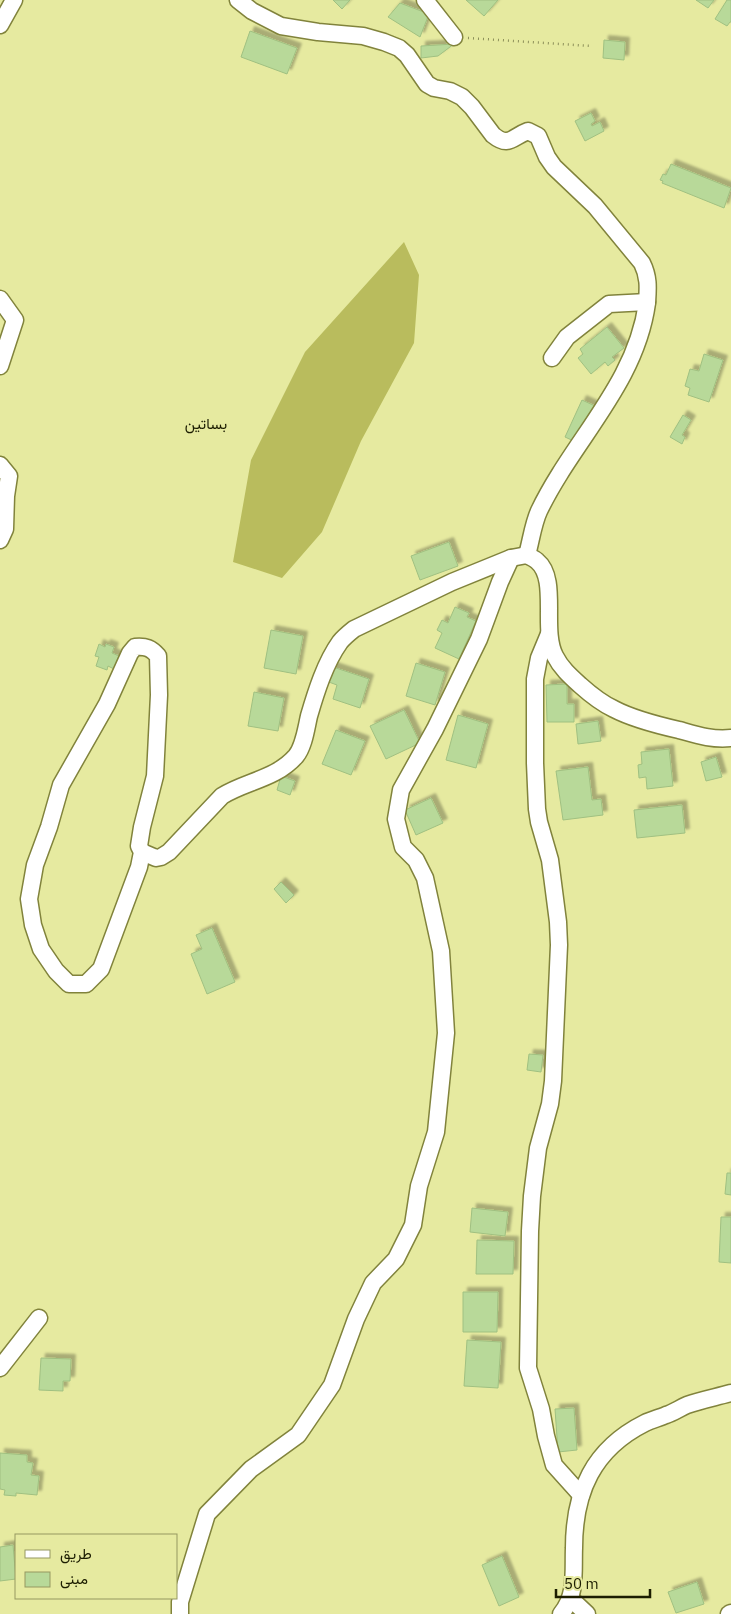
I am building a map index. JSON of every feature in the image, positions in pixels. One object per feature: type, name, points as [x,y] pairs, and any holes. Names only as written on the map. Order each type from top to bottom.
[{"type":"street","points":[[0,25],[14,0]]},
{"type":"street","points":[[238,0],[252,11],[281,26],[318,32],[364,36],[399,48],[407,55],[421,78],[427,84],[462,97],[496,138],[509,141],[528,132],[538,136],[547,157],[554,167],[595,206],[642,263],[647,272],[649,284],[647,302],[639,339],[628,367],[621,382],[567,464],[539,512],[527,555]]},
{"type":"street","points":[[425,0],[454,37]]},
{"type":"street","points":[[0,300],[15,320],[0,366]]},
{"type":"street","points":[[552,358],[567,337],[609,304],[647,302]]},
{"type":"street","points":[[0,465],[9,476],[5,529],[0,540]]},
{"type":"street","points":[[142,852],[139,868],[101,969],[86,984],[69,984],[56,971],[42,950],[33,925],[29,899],[35,865],[49,827],[61,784],[107,704],[130,653],[135,647],[143,646],[151,649],[158,656],[160,675],[155,776],[139,846],[142,852],[156,858],[162,857],[169,852],[222,796],[233,789],[268,777],[297,755],[320,685],[332,656],[341,640],[354,629],[452,582],[511,558],[527,555],[544,568],[549,589],[549,634],[554,655],[568,674],[598,700],[614,710],[657,725],[699,736],[722,739],[731,738]]},
{"type":"street","points":[[180,1614],[180,1602],[207,1514],[251,1470],[298,1435],[332,1385],[356,1319],[373,1283],[396,1259],[413,1225],[419,1186],[436,1132],[446,1033],[441,951],[425,878],[416,860],[403,847],[396,819],[401,790],[435,729],[479,640],[500,582],[511,558]]},
{"type":"street","points":[[549,634],[539,658],[535,679],[535,762],[539,822],[550,860],[555,888],[559,954],[553,1082],[550,1104],[538,1148],[532,1196],[528,1368],[541,1409],[554,1465],[581,1495]]},
{"type":"street","points":[[0,1368],[39,1318]]},
{"type":"street","points":[[561,1614],[570,1599],[574,1586],[574,1531],[581,1495],[594,1466],[607,1449],[628,1432],[646,1422],[687,1405],[731,1393]]},
{"type":"street","points":[[570,1599],[587,1614]]},
{"type":"path","points":[[454,37],[592,46]]},
{"type":"shaded area","points":[[404,242],[419,275],[414,343],[361,441],[322,532],[282,578],[233,562],[251,460],[305,352]]},
{"type":"building","points":[[333,0],[350,0],[342,9]]},
{"type":"building","points":[[466,0],[498,0],[484,16]]},
{"type":"building","points":[[696,0],[714,0],[708,8]]},
{"type":"building","points":[[727,0],[731,0],[731,22],[727,26],[715,19]]},
{"type":"building","points":[[400,3],[429,14],[420,37],[388,17]]},
{"type":"building","points":[[250,31],[297,48],[287,74],[241,57]]},
{"type":"building","points":[[604,40],[625,42],[624,60],[603,58]]},
{"type":"building","points":[[454,44],[438,56],[421,58],[421,46]]},
{"type":"building","points":[[591,113],[595,121],[591,124],[592,126],[600,122],[604,131],[585,141],[575,121]]},
{"type":"building","points":[[671,164],[731,188],[724,208],[662,183],[663,181],[660,180],[663,174],[666,175]]},
{"type":"building","points":[[607,327],[624,348],[612,357],[615,360],[608,366],[605,362],[591,374],[578,358],[583,354],[580,349]]},
{"type":"building","points":[[704,354],[723,360],[709,402],[688,395],[690,388],[685,386],[690,369],[699,371]]},
{"type":"building","points":[[582,400],[595,406],[578,443],[565,437]]},
{"type":"building","points":[[683,415],[691,420],[682,435],[685,437],[682,444],[670,437]]},
{"type":"building","points":[[449,542],[458,566],[420,580],[411,556]]},
{"type":"building","points":[[455,607],[469,613],[467,617],[476,621],[459,659],[435,648],[442,633],[437,630],[442,620],[448,623]]},
{"type":"building","points":[[271,630],[303,636],[296,674],[264,668]]},
{"type":"building","points":[[99,644],[105,647],[106,644],[114,647],[112,653],[119,656],[114,669],[108,666],[107,670],[96,666],[99,657],[95,656]]},
{"type":"building","points":[[416,663],[445,672],[435,705],[406,696]]},
{"type":"building","points":[[330,666],[369,679],[360,708],[333,699],[337,685],[326,681]]},
{"type":"building","points":[[567,684],[567,704],[574,704],[574,722],[547,722],[546,685]]},
{"type":"building","points":[[254,692],[284,698],[278,731],[248,726]]},
{"type":"building","points":[[404,710],[420,743],[386,759],[370,726]]},
{"type":"building","points":[[458,715],[488,724],[476,768],[446,760]]},
{"type":"building","points":[[598,721],[601,741],[578,744],[576,724]]},
{"type":"building","points":[[336,730],[365,741],[351,775],[322,764]]},
{"type":"building","points":[[669,749],[673,786],[647,789],[646,777],[639,778],[638,765],[642,764],[641,752]]},
{"type":"building","points":[[716,757],[722,777],[706,781],[701,762]]},
{"type":"building","points":[[588,767],[592,800],[601,799],[603,815],[563,820],[556,771]]},
{"type":"building","points":[[281,776],[295,781],[290,795],[277,790]]},
{"type":"building","points":[[431,798],[443,823],[416,835],[405,810]]},
{"type":"building","points":[[682,805],[685,833],[637,838],[634,810]]},
{"type":"building","points":[[281,882],[294,895],[286,903],[274,889]]},
{"type":"building","points":[[212,928],[235,982],[207,994],[191,954],[202,949],[196,935]]},
{"type":"building","points":[[529,1054],[543,1055],[541,1072],[527,1070]]},
{"type":"building","points":[[727,1173],[731,1173],[731,1195],[725,1194]]},
{"type":"building","points":[[472,1208],[508,1212],[505,1236],[470,1232]]},
{"type":"building","points":[[721,1217],[731,1217],[731,1263],[719,1262]]},
{"type":"building","points":[[477,1240],[514,1241],[513,1274],[476,1274]]},
{"type":"building","points":[[463,1292],[498,1292],[497,1332],[463,1332]]},
{"type":"building","points":[[467,1340],[501,1342],[498,1388],[464,1386]]},
{"type":"building","points":[[41,1358],[71,1359],[70,1381],[63,1381],[63,1391],[39,1390]]},
{"type":"building","points":[[574,1408],[577,1450],[558,1452],[555,1409]]},
{"type":"building","points":[[0,1453],[27,1455],[27,1462],[33,1463],[31,1475],[39,1476],[37,1495],[16,1493],[16,1496],[4,1495],[5,1490],[0,1489]]},
{"type":"building","points":[[13,1545],[15,1579],[0,1581],[0,1547]]},
{"type":"building","points":[[502,1556],[519,1597],[499,1606],[482,1565]]},
{"type":"building","points":[[697,1582],[704,1604],[676,1613],[668,1592]]},
{"type":"district","name":"بساتين","points":[[206,423]]}]
